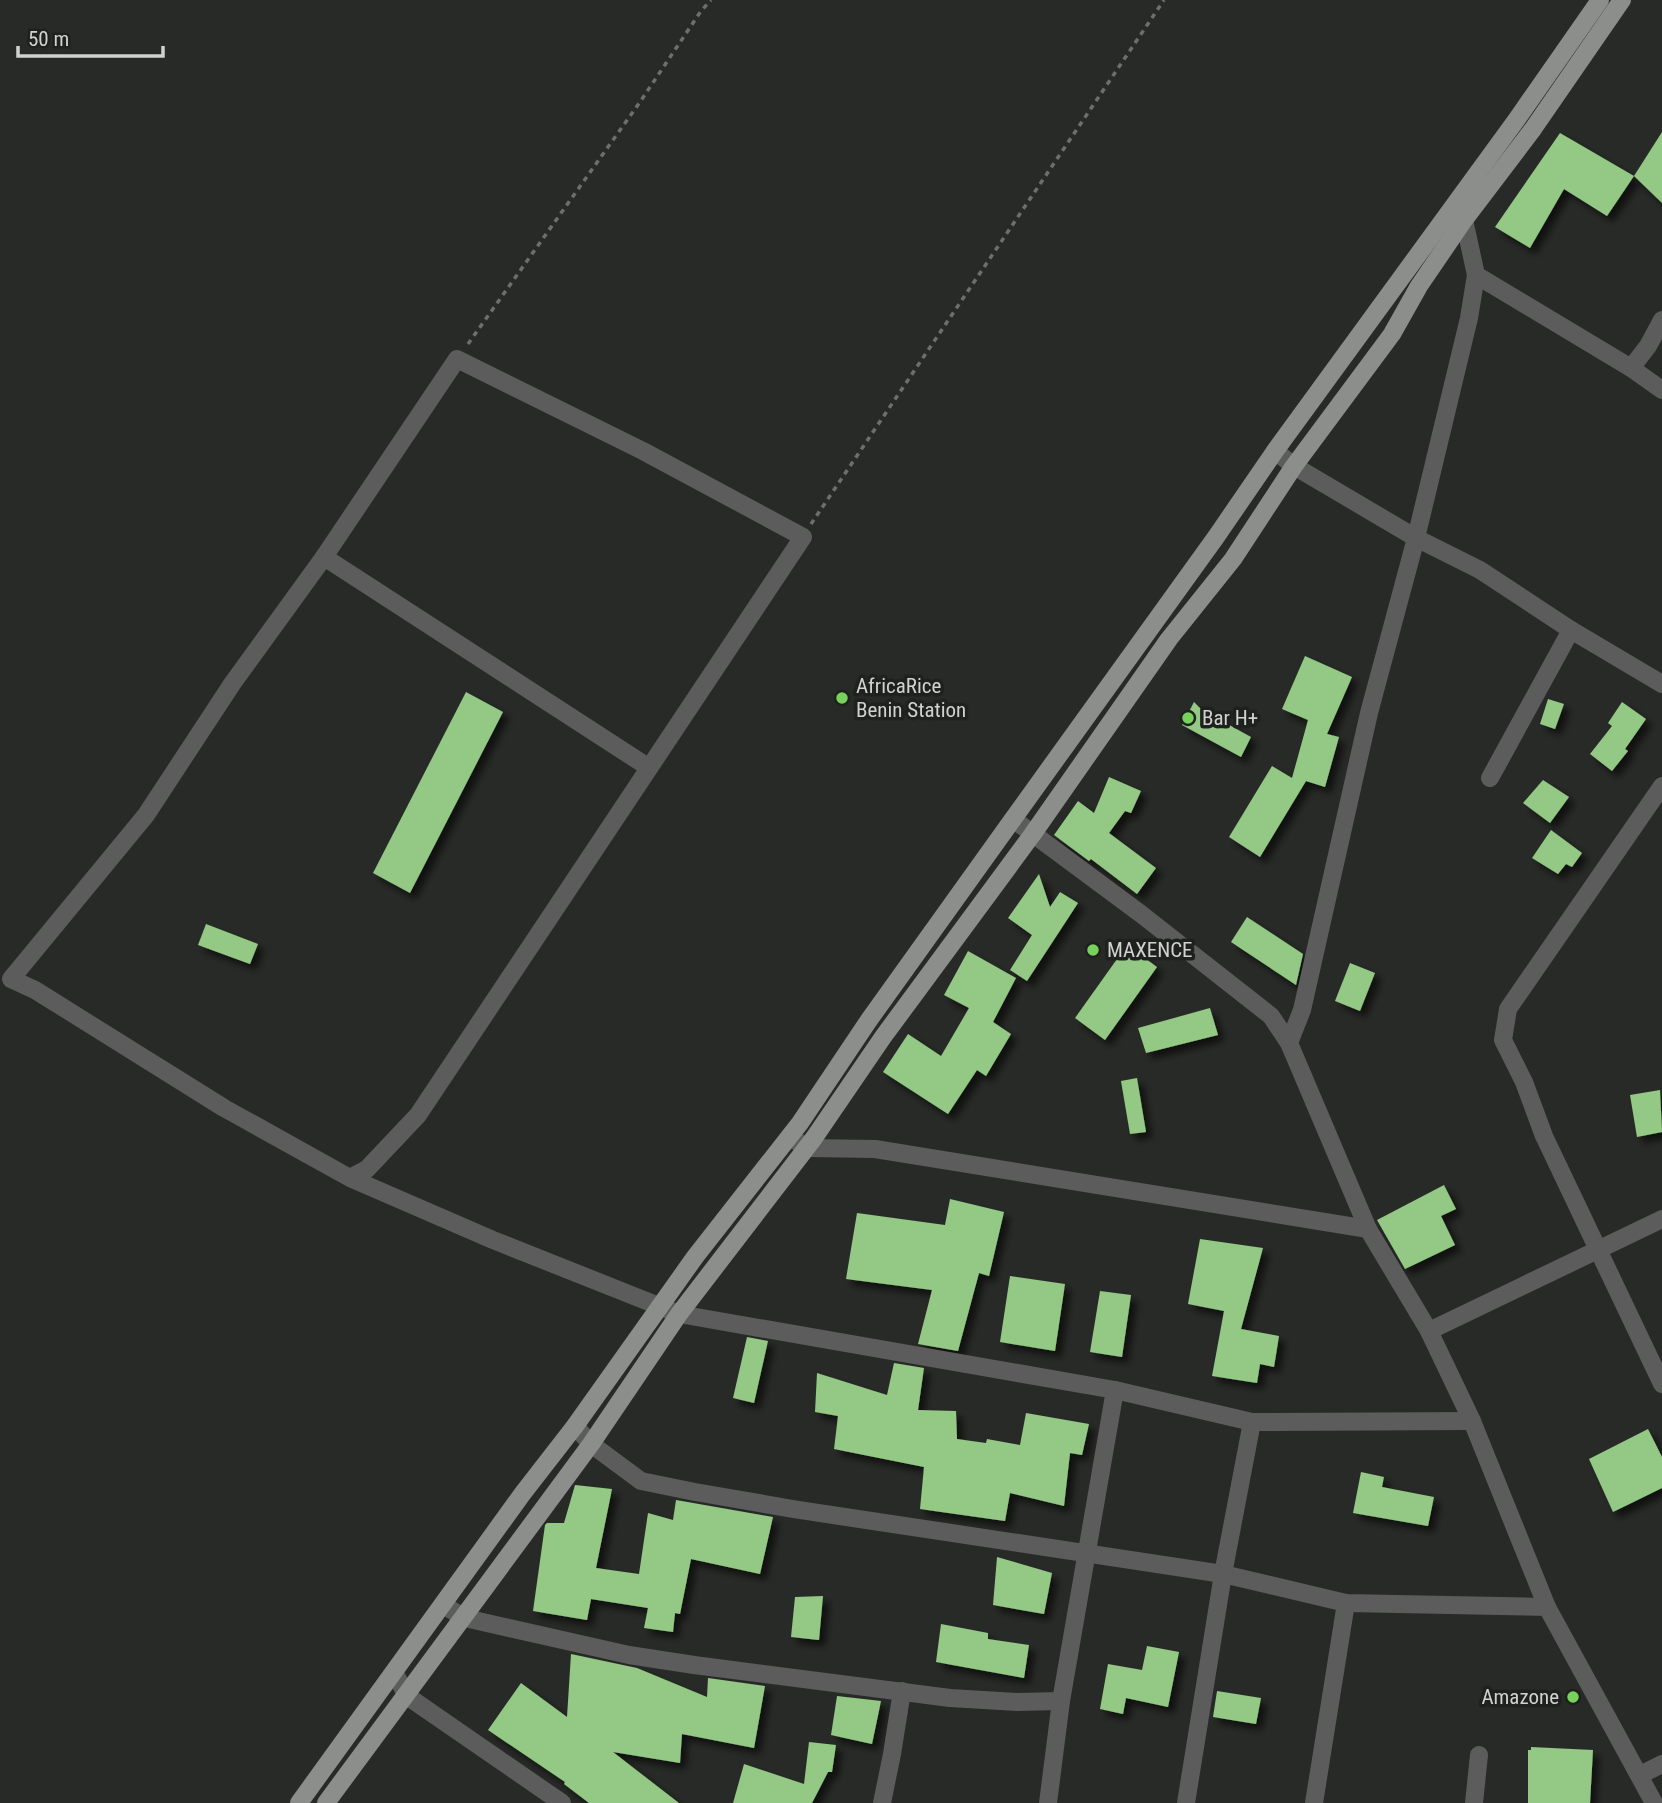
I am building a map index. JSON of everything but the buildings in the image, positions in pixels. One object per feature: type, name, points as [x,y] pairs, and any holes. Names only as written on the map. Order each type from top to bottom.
[{"type":"main road","points":[[299,1803],[575,1426],[695,1256],[790,1136],[1275,451],[1517,119],[1600,0]]},
{"type":"main road","points":[[326,1803],[591,1444],[679,1314],[806,1148],[883,1037],[1032,835],[1169,639],[1233,559],[1294,466],[1392,334],[1419,286],[1464,220],[1533,129],[1622,0]]},
{"type":"street","points":[[1289,1042],[1302,1010],[1369,713],[1416,538],[1469,318],[1476,275],[1464,220],[1449,210]]},
{"type":"street","points":[[1476,275],[1631,368],[1662,390]]},
{"type":"street","points":[[1631,368],[1648,346],[1662,320]]},
{"type":"street","points":[[350,1178],[367,1169],[418,1115],[803,537],[643,451],[457,359],[324,557],[232,684],[146,815],[11,979],[35,990],[224,1108],[350,1178],[659,1308],[679,1314],[1115,1390],[1252,1422],[1472,1421]]},
{"type":"street","points":[[1275,451],[1294,466],[1416,538],[1480,570],[1662,684]]},
{"type":"street","points":[[324,557],[648,768]]},
{"type":"street","points":[[1490,778],[1572,630]]},
{"type":"street","points":[[1662,786],[1508,1009],[1503,1040],[1524,1082],[1544,1136],[1662,1384]]},
{"type":"street","points":[[1013,819],[1141,914],[1271,1016],[1289,1042],[1368,1229],[1429,1331],[1472,1421],[1547,1607],[1654,1803]]},
{"type":"street","points":[[790,1136],[806,1148],[875,1149],[1368,1229]]},
{"type":"street","points":[[1429,1331],[1662,1219]]},
{"type":"street","points":[[1048,1803],[1060,1701],[1115,1390]]},
{"type":"street","points":[[1186,1803],[1223,1574],[1252,1422]]},
{"type":"street","points":[[575,1426],[591,1444],[641,1481],[793,1509],[1223,1574],[1346,1603],[1547,1607]]},
{"type":"street","points":[[1314,1803],[1346,1603]]},
{"type":"street","points":[[443,1605],[465,1618],[629,1655],[950,1698],[1017,1702],[1060,1701]]},
{"type":"street","points":[[394,1672],[407,1696],[562,1803]]},
{"type":"street","points":[[882,1803],[902,1691]]},
{"type":"street","points":[[1474,1803],[1479,1755]]},
{"type":"street","points":[[1640,1775],[1662,1764]]},
{"type":"path","points":[[457,359],[711,0]]},
{"type":"path","points":[[803,537],[1164,0]]},
{"type":"place","name":"AfricaRice Benin Station","points":[[842,698]]},
{"type":"place","name":"Bar H+","points":[[1188,718]]},
{"type":"place","name":"MAXENCE","points":[[1093,950]]},
{"type":"place","name":"Amazone","points":[[1573,1697]]}]
